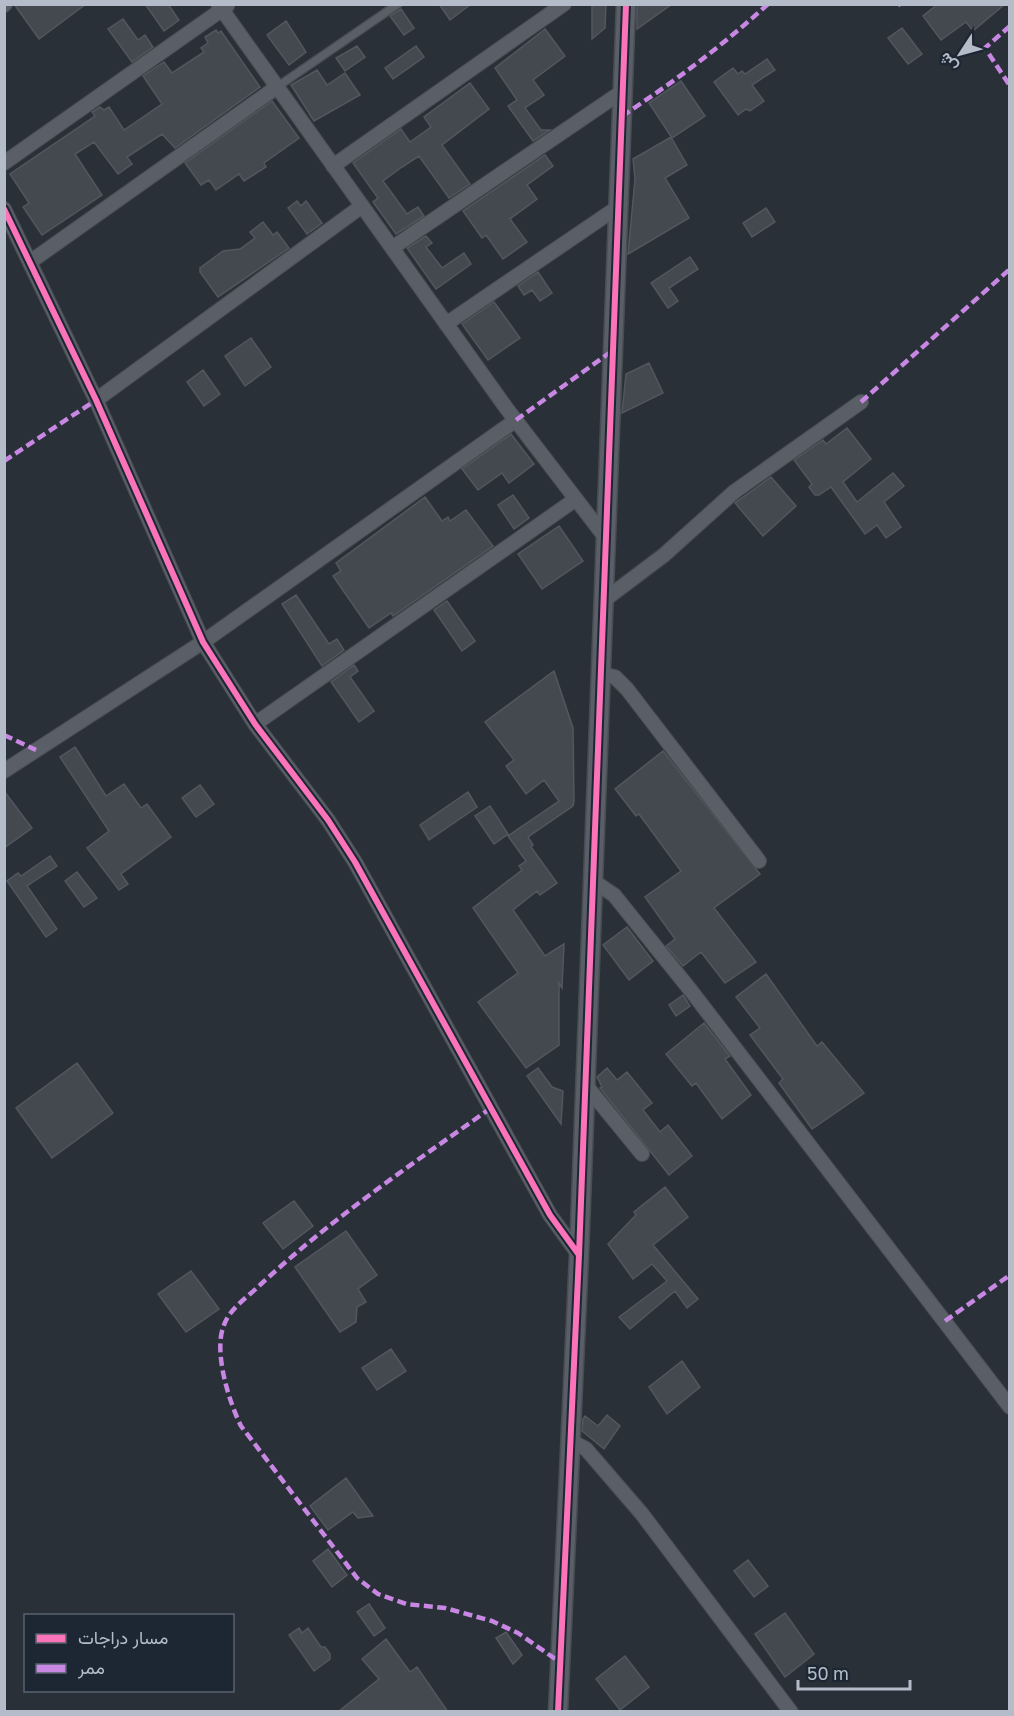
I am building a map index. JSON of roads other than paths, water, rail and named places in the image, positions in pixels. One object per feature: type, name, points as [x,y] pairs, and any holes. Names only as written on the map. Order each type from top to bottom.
[{"type":"street","points":[[333,166],[564,4]]},
{"type":"street","points":[[558,1712],[579,1256],[627,4]]},
{"type":"street","points":[[4,163],[223,6],[277,87],[446,324],[605,537]]},
{"type":"street","points":[[30,262],[277,87]]},
{"type":"street","points":[[392,248],[623,91]]},
{"type":"street","points":[[96,400],[362,206]]},
{"type":"street","points":[[446,324],[618,207]]},
{"type":"street","points":[[4,209],[96,400],[203,642],[255,724],[328,820],[356,862],[550,1215],[579,1256]]},
{"type":"street","points":[[603,601],[664,555],[734,492],[861,402]]},
{"type":"street","points":[[4,771],[203,642],[516,420]]},
{"type":"street","points":[[255,724],[576,499]]},
{"type":"street","points":[[600,674],[615,677],[627,689],[759,861]]},
{"type":"street","points":[[593,882],[614,895],[692,992],[1010,1407]]},
{"type":"street","points":[[584,1083],[642,1154]]},
{"type":"street","points":[[571,1441],[586,1449],[642,1514],[791,1712]]},
{"type":"lane","points":[[277,87],[398,4]]}]
